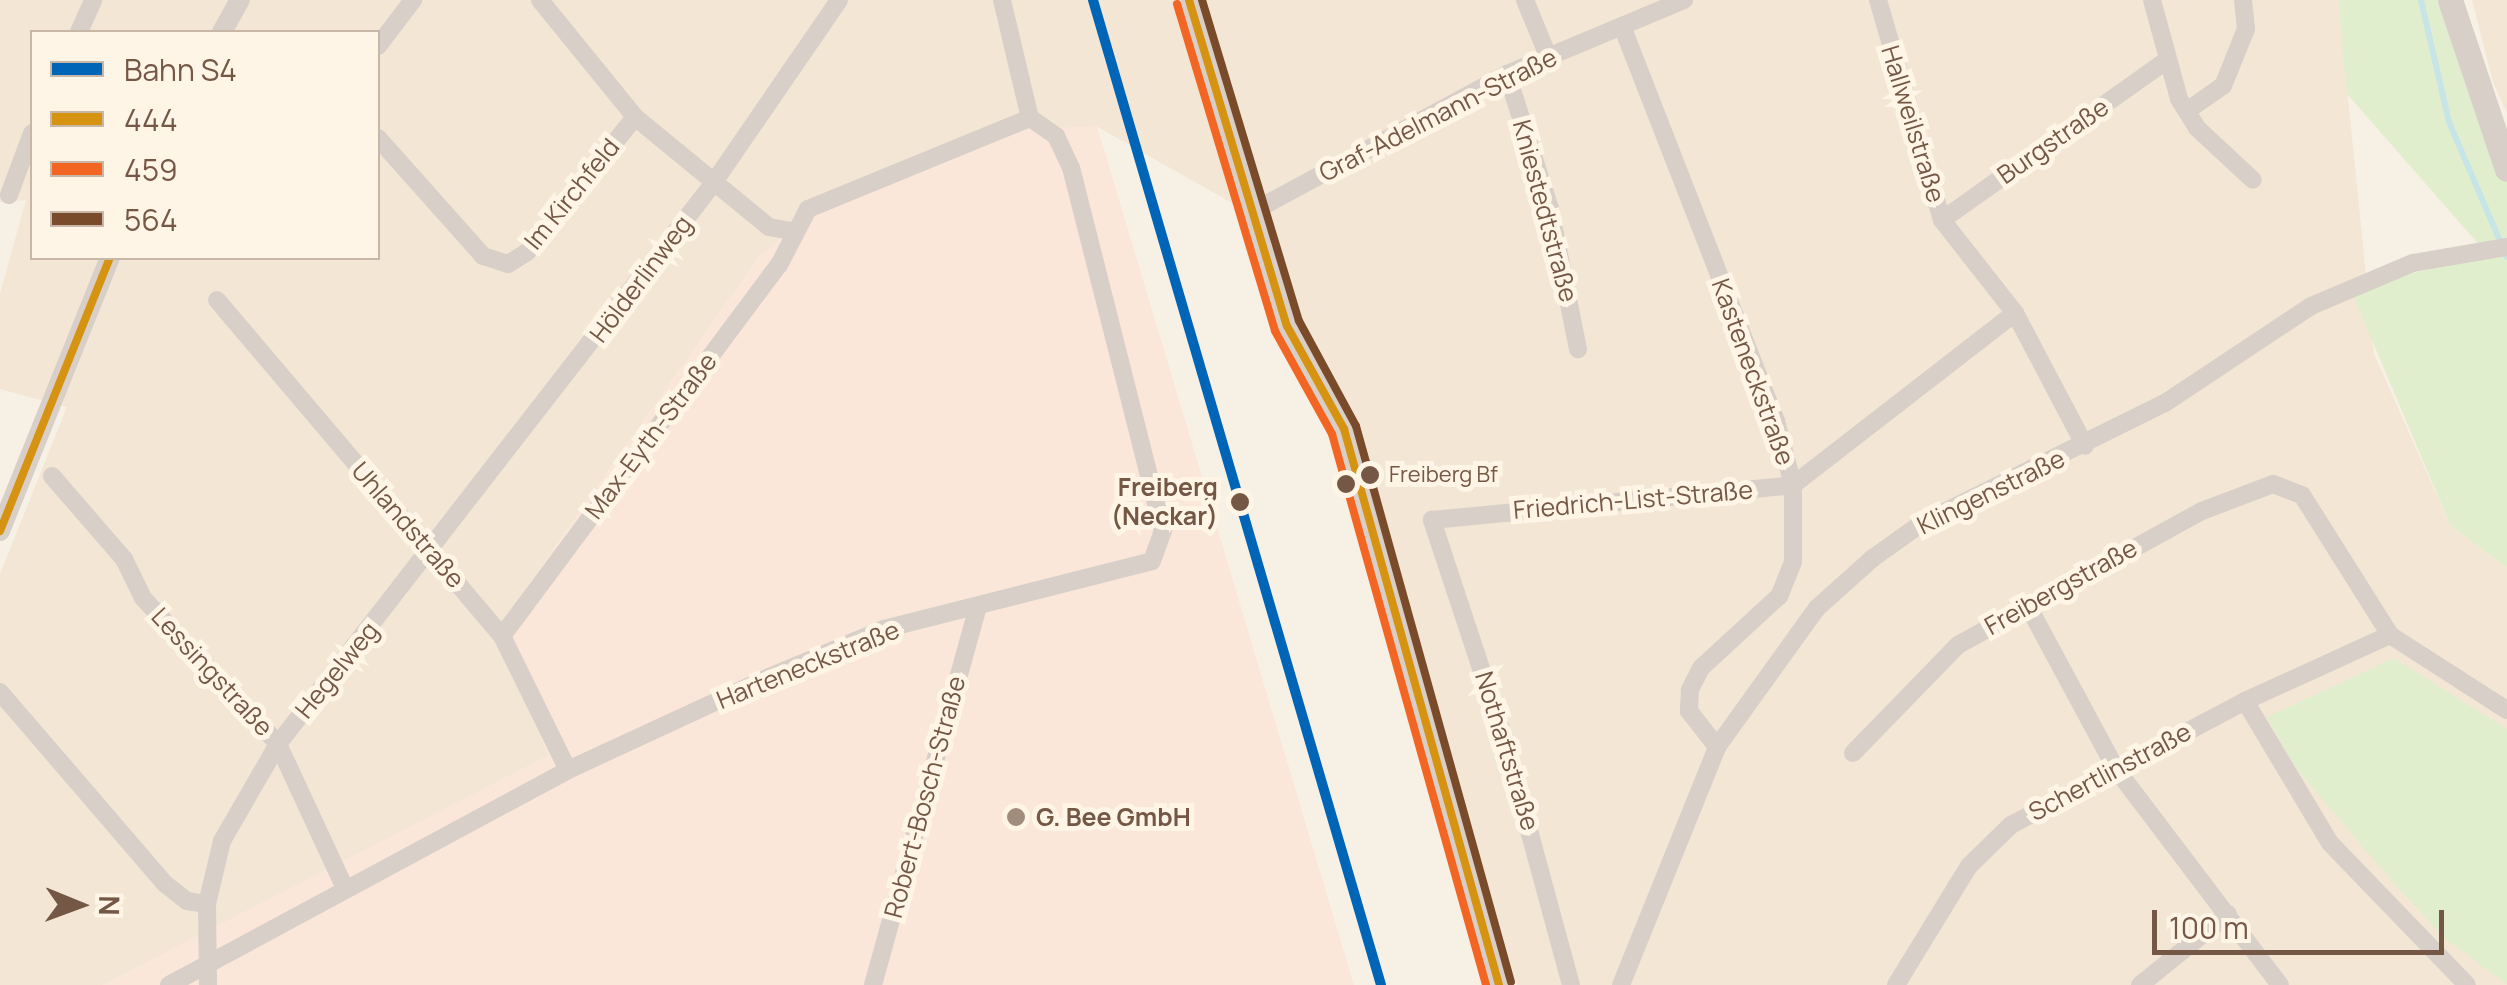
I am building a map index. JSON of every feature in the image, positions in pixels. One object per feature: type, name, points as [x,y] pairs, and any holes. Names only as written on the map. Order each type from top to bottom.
[{"type":"main road","points":[[2450,0],[2507,169]]},
{"type":"street","points":[[79,30],[94,0]]},
{"type":"street","points":[[223,30],[240,0]]},
{"type":"street","points":[[380,43],[413,0]]},
{"type":"street","name":"Im Kirchfeld","points":[[540,0],[634,117],[712,185]]},
{"type":"street","points":[[1002,0],[1030,118]]},
{"type":"street","points":[[1188,0],[1287,326],[1344,429],[1499,985]]},
{"type":"street","points":[[1525,0],[1548,56]]},
{"type":"street","name":"Graf-Adelmann-Straße","points":[[1250,213],[1508,74],[1684,0]]},
{"type":"street","name":"Hallweilstraße","points":[[1878,0],[1942,220],[2014,313],[2085,446]]},
{"type":"street","points":[[2152,0],[2164,62],[2191,108],[2197,128],[2252,180]]},
{"type":"street","points":[[2191,108],[2223,86],[2246,29],[2243,0]]},
{"type":"street","name":"Hölderlinweg","points":[[433,550],[712,185],[828,5]]},
{"type":"street","name":"Kasteneckstraße","points":[[1622,26],[1776,421],[1792,485],[1792,562],[1779,596],[1701,668],[1690,690],[1689,711],[1717,747]]},
{"type":"street","name":"Burgstraße","points":[[1942,220],[2164,62]]},
{"type":"street","name":"Kniestedtstraße","points":[[1508,74],[1550,209],[1578,349]]},
{"type":"street","name":"Im Kirchfeld","points":[[380,140],[483,256],[508,264],[527,252],[634,117]]},
{"type":"street","name":"Max-Eyth-Straße","points":[[502,636],[779,265],[792,231],[808,209],[866,180],[1030,118]]},
{"type":"street","name":"Harteneckstraße","points":[[169,985],[208,976],[344,886],[568,770],[884,629],[1130,572],[1152,561],[1163,531],[1071,168],[1056,136],[1030,118]]},
{"type":"street","points":[[30,138],[5,196],[30,193]]},
{"type":"street","points":[[712,185],[769,227],[792,231]]},
{"type":"street","name":"Klingenstraße","points":[[1621,985],[1717,747],[1818,608],[1873,558],[1922,523],[2085,446],[2310,306],[2412,263],[2489,256],[2507,247]]},
{"type":"street","points":[[0,531],[109,260]]},
{"type":"street","name":"Uhlandstraße","points":[[217,300],[433,550],[502,636],[568,770]]},
{"type":"street","points":[[1792,485],[2014,313]]},
{"type":"street","name":"Lessingstraße","points":[[52,476],[124,559],[143,598],[278,744],[344,886]]},
{"type":"street","name":"Freibergstraße","points":[[1853,753],[1958,644],[2027,604],[2237,497],[2273,484],[2302,495],[2390,635]]},
{"type":"street","name":"Friedrich-List-Straße","points":[[1432,520],[1792,485]]},
{"type":"street","name":"Nothaftstraße","points":[[1432,520],[1510,757],[1572,985]]},
{"type":"street","name":"Hegelweg","points":[[208,976],[207,904],[222,840],[278,744],[433,550]]},
{"type":"street","points":[[2027,604],[2116,769],[2280,985]]},
{"type":"street","name":"Robert-Bosch-Straße","points":[[873,985],[977,609]]},
{"type":"street","points":[[2390,635],[2507,710]]},
{"type":"street","name":"Schertlinstraße","points":[[1896,985],[1970,866],[2010,825],[2245,701],[2390,635]]},
{"type":"street","points":[[0,692],[164,883],[207,904]]},
{"type":"street","points":[[2245,701],[2279,770],[2330,843],[2467,985]]},
{"type":"street","points":[[2140,985],[2228,914]]},
{"type":"shaded area","points":[[0,0],[2338,0],[2374,354],[2450,525],[2507,568],[2507,985],[1517,985],[1359,440],[1239,207],[1096,126],[831,196],[758,258],[501,624],[548,756],[103,985],[0,985],[0,574],[67,407],[0,389],[0,294],[26,200],[0,202]]},
{"type":"shaded area","points":[[2472,0],[2507,0],[2507,113],[2493,82]]},
{"type":"shaded area","points":[[1097,126],[1354,985],[103,985],[548,756],[501,624],[758,258],[831,196],[997,131]]},
{"type":"green space","points":[[2338,0],[2450,0],[2507,169],[2507,568],[2450,525],[2350,288],[2488,255],[2347,94]]},
{"type":"green space","points":[[2394,658],[2507,729],[2507,985],[2447,940],[2396,886],[2295,767],[2267,717]]},
{"type":"waterway","points":[[2421,0],[2449,122],[2507,257]]},
{"type":"rail line","name":"S4","points":[[1093,0],[1381,985]]},
{"type":"transit line","name":"444","points":[[1189,0],[1287,326],[1344,429],[1499,985]]},
{"type":"transit line","name":"564","points":[[1202,0],[1299,321],[1356,426],[1511,982]]},
{"type":"transit line","name":"459","points":[[1177,4],[1275,331],[1332,434],[1486,985]]},
{"type":"transit line","name":"444","points":[[0,531],[109,260]]},
{"type":"place","name":"Freiberg Bf","points":[[1370,475]]},
{"type":"place","name":"Freiberg (Neckar)","points":[[1240,502]]},
{"type":"place","name":"G. Bee GmbH","points":[[1016,817]]}]
